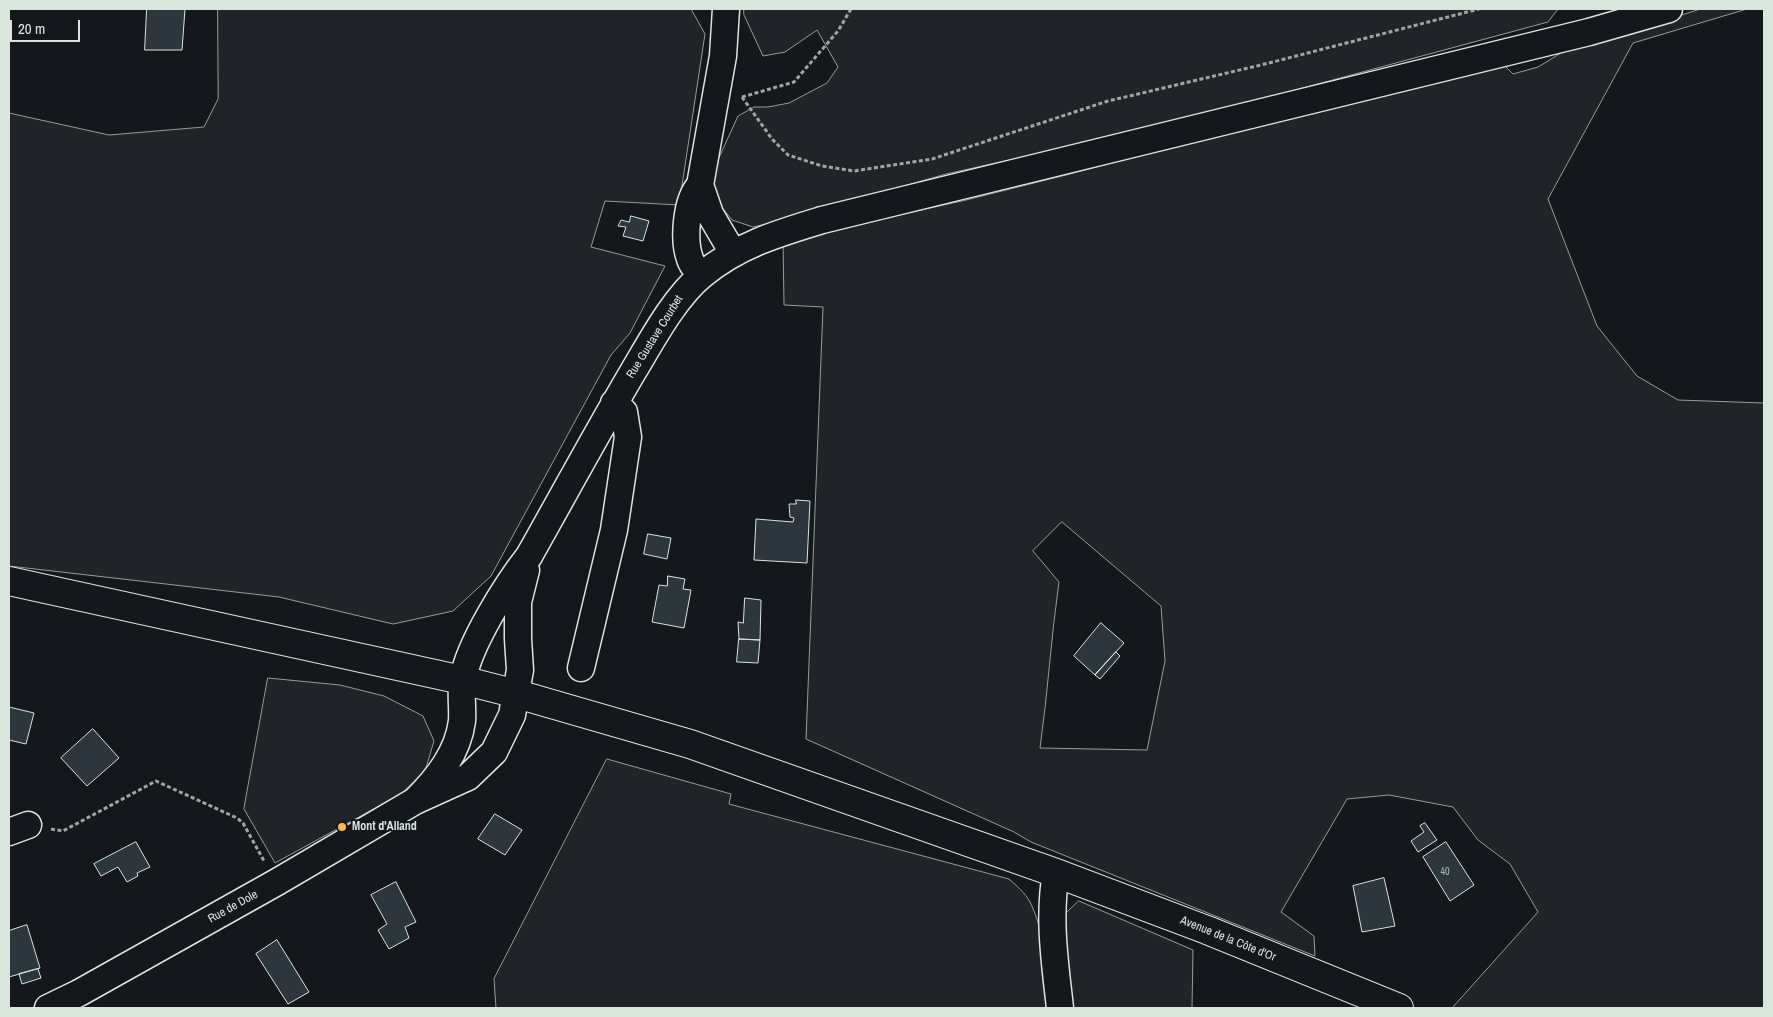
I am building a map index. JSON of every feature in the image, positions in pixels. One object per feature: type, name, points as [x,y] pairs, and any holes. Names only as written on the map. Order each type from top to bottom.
[{"type":"main road","name":"Avenue de la Côte d'Or","points":[[9,580],[462,680],[690,744],[1056,873],[1206,930],[1399,1008]]},
{"type":"street","points":[[701,276],[689,258],[686,236],[691,199],[700,184],[715,106],[723,56],[726,9]]},
{"type":"street","name":"Rue Gustave Courbet","points":[[462,680],[469,659],[495,607],[514,575],[529,556],[614,403],[646,350],[684,292],[701,276],[733,253],[771,235],[822,220],[1580,34],[1669,9]]},
{"type":"street","points":[[700,184],[710,214],[733,253]]},
{"type":"street","points":[[581,668],[614,530],[628,437],[624,412],[614,403]]},
{"type":"street","name":"Rue Gustave Courbet","points":[[517,694],[520,670],[518,602],[529,556]]},
{"type":"street","name":"Rue de Dole","points":[[415,802],[444,768],[456,746],[461,724],[462,680]]},
{"type":"street","name":"Rue de Dole","points":[[48,1008],[79,993],[275,883],[415,802],[468,777],[494,752],[512,715],[517,694]]},
{"type":"street","points":[[1056,873],[1051,929],[1060,1008]]},
{"type":"path","points":[[715,106],[794,82],[838,32],[851,9]]},
{"type":"path","points":[[742,97],[772,139],[788,155],[822,166],[854,171],[932,159],[1108,101],[1261,65],[1479,9]]},
{"type":"path","points":[[18,829],[63,831],[156,781],[243,823],[275,883]]},
{"type":"shaded area","points":[[218,9],[691,9],[705,34],[679,205],[605,201],[591,247],[665,266],[630,333],[611,355],[491,576],[453,611],[393,624],[279,597],[9,566],[9,113],[109,135],[204,127],[218,99]]},
{"type":"shaded area","points":[[744,9],[1558,9],[1548,22],[1251,102],[1069,147],[946,174],[796,217],[753,227],[732,220],[716,200],[711,175],[738,116],[754,107],[768,107],[789,103],[827,83],[838,67],[817,30],[785,52],[763,56],[744,15]]},
{"type":"shaded area","points":[[1701,9],[1747,9],[1633,43],[1548,199],[1597,326],[1637,376],[1678,400],[1764,403],[1764,1008],[1452,1008],[1538,912],[1510,864],[1478,840],[1453,807],[1389,795],[1347,799],[1281,912],[1314,936],[1315,956],[1031,842],[1014,832],[806,739],[823,307],[784,305],[783,241],[966,200],[1066,175],[1500,61],[1513,74],[1538,67],[1574,45],[1621,34]],"holes":[[[1062,522],[1161,606],[1165,661],[1147,750],[1040,748],[1059,582],[1033,551]]]},
{"type":"shaded area","points":[[268,678],[340,685],[384,696],[423,716],[434,741],[425,771],[401,794],[275,863],[244,809]]},
{"type":"shaded area","points":[[607,759],[731,794],[729,804],[1009,879],[1028,899],[1035,914],[1042,940],[1049,1008],[496,1008],[494,979]]},
{"type":"shaded area","points":[[1079,901],[1193,950],[1192,1008],[1068,1008],[1063,916]]},
{"type":"building","points":[[147,9],[185,9],[182,50],[145,50]]},
{"type":"building","points":[[631,216],[649,221],[643,241],[623,236],[626,227],[618,226],[621,220],[629,222]]},
{"type":"building","points":[[796,500],[810,501],[807,563],[754,560],[756,519],[793,522],[794,518],[790,517],[789,504],[796,504]]},
{"type":"building","points":[[648,534],[671,538],[667,559],[644,554]]},
{"type":"building","points":[[668,576],[685,579],[683,589],[691,590],[684,628],[652,622],[659,585],[667,586]]},
{"type":"building","points":[[745,598],[761,600],[760,640],[739,639],[738,622],[743,623]]},
{"type":"building","points":[[1101,623],[1124,643],[1095,675],[1074,656]]},
{"type":"building","points":[[739,639],[760,640],[758,663],[737,662]]},
{"type":"building","points":[[1116,652],[1120,656],[1100,679],[1095,675]]},
{"type":"building","points":[[9,707],[34,713],[26,744],[9,740]]},
{"type":"building","points":[[93,729],[119,758],[87,786],[61,758]]},
{"type":"building","points":[[495,814],[522,830],[505,855],[478,839]]},
{"type":"building","points":[[1425,823],[1437,840],[1418,852],[1411,841],[1424,832],[1420,826]]},
{"type":"building","points":[[136,842],[150,867],[137,873],[138,876],[127,882],[118,867],[101,876],[94,864]]},
{"type":"building","points":[[1446,842],[1474,885],[1450,901],[1423,857]]},
{"type":"building","points":[[1384,878],[1395,926],[1362,932],[1353,886]]},
{"type":"building","points":[[396,882],[416,922],[405,927],[409,938],[389,949],[378,930],[387,924],[371,895]]},
{"type":"building","points":[[27,925],[40,968],[9,977],[9,931]]},
{"type":"building","points":[[277,940],[309,992],[288,1004],[256,954]]},
{"type":"building","points":[[38,969],[41,978],[22,984],[19,974]]},
{"type":"place","name":"Mont d'Alland","points":[[342,827]]}]
